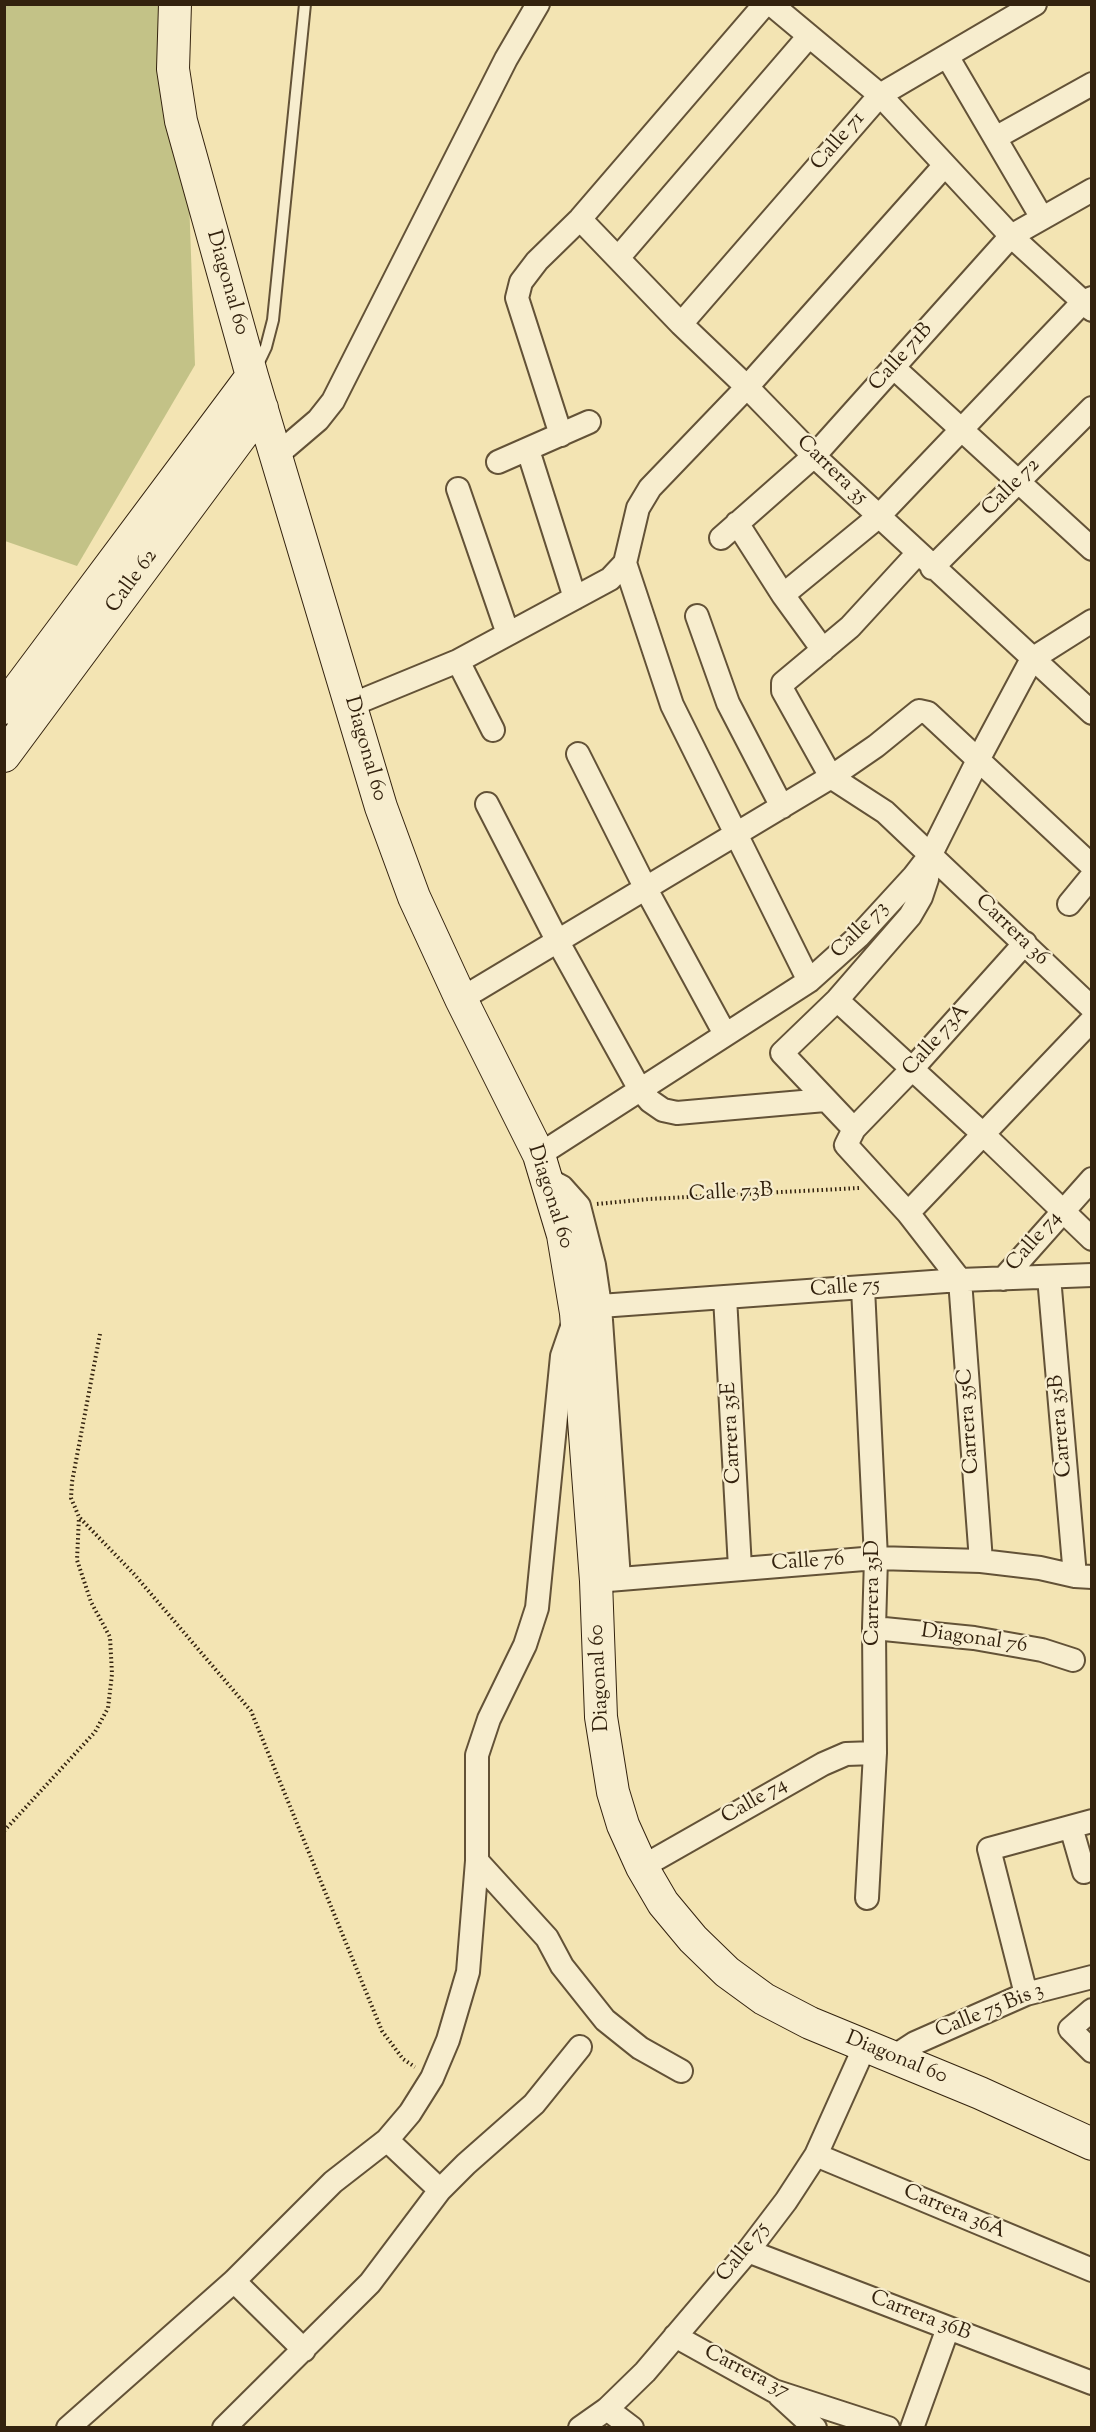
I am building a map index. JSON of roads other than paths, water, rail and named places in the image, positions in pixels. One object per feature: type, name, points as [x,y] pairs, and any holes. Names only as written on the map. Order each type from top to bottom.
[{"type":"main road","name":"Diagonal 60","points":[[175,4],[173,69],[181,121],[252,376],[397,855],[461,999],[543,1167],[588,1310],[607,1580],[601,1717],[606,1756],[623,1825],[642,1867],[663,1903],[693,1940],[727,1972],[764,1999],[801,2018],[980,2093],[1092,2144]]},
{"type":"main road","name":"Calle 62","points":[[4,708],[252,376]]},
{"type":"main road","name":"Calle 62","points":[[4,756],[262,408]]},
{"type":"street","points":[[277,455],[318,420],[333,400],[506,59],[538,4]]},
{"type":"street","points":[[561,435],[517,298],[521,282],[537,261],[580,219],[765,4]]},
{"type":"street","points":[[771,4],[880,95],[1011,236],[1089,304],[961,429],[878,517],[783,595],[823,650]]},
{"type":"street","name":"Calle 71","points":[[681,324],[880,95],[1035,4]]},
{"type":"street","points":[[618,258],[810,36]]},
{"type":"street","points":[[947,56],[1042,218]]},
{"type":"street","points":[[995,138],[1092,84]]},
{"type":"street","points":[[351,705],[458,661],[610,579],[625,562],[638,508],[650,488],[747,387],[945,165]]},
{"type":"street","name":"Calle 71B","points":[[783,595],[729,531],[814,456],[1011,236],[1092,190]]},
{"type":"street","name":"Carrera 35","points":[[580,219],[681,324],[814,456],[925,561],[1090,710]]},
{"type":"street","points":[[893,367],[1092,549]]},
{"type":"street","name":"Calle 72","points":[[831,777],[783,691],[783,683],[1018,482],[1092,408]]},
{"type":"street","points":[[498,462],[589,422]]},
{"type":"street","points":[[528,450],[574,598]]},
{"type":"street","points":[[458,489],[507,634]]},
{"type":"street","points":[[625,562],[672,705],[808,981]]},
{"type":"street","points":[[697,616],[728,703],[782,807]]},
{"type":"street","name":"Calle 73","points":[[543,1167],[639,1088],[808,981],[878,917],[931,854],[1032,659],[1092,621]]},
{"type":"street","points":[[458,661],[493,730]]},
{"type":"street","points":[[461,999],[831,777],[876,746],[919,711],[928,713],[1092,866]]},
{"type":"street","points":[[578,754],[646,889],[725,1034]]},
{"type":"street","name":"Carrera 36","points":[[831,777],[885,812],[1092,1008]]},
{"type":"street","points":[[487,804],[558,942],[639,1088],[650,1101],[663,1110],[677,1113],[825,1100]]},
{"type":"street","points":[[931,854],[921,897],[910,916],[837,1000],[782,1053],[825,1100],[851,1134],[846,1145],[853,1154],[908,1213],[960,1280]]},
{"type":"street","points":[[1069,904],[1092,876]]},
{"type":"street","name":"Calle 73A","points":[[851,1134],[1025,943]]},
{"type":"street","points":[[837,1000],[984,1135],[1092,1239]]},
{"type":"street","points":[[908,1213],[1092,1020]]},
{"type":"street","points":[[68,2427],[234,2281],[333,2182],[387,2140],[410,2113],[432,2078],[448,2040],[468,1972],[477,1861],[477,1755],[489,1719],[525,1645],[537,1608],[562,1356],[588,1310],[594,1265],[579,1206],[543,1167]]},
{"type":"street","name":"Calle 74","points":[[1004,1278],[1062,1210],[1092,1179]]},
{"type":"street","name":"Calle 75","points":[[588,1310],[725,1297],[960,1280],[1092,1275]]},
{"type":"street","name":"Carrera 35B","points":[[1049,1277],[1083,1576]]},
{"type":"street","name":"Carrera 35C","points":[[960,1280],[981,1561]]},
{"type":"street","name":"Carrera 35D","points":[[863,1288],[876,1558],[875,1753],[867,1898]]},
{"type":"street","name":"Carrera 35E","points":[[725,1297],[740,1568]]},
{"type":"street","name":"Calle 76","points":[[607,1580],[876,1558],[981,1561],[1083,1576]]},
{"type":"street","name":"Diagonal 76","points":[[874,1628],[974,1638],[1042,1650],[1073,1660]]},
{"type":"street","name":"Calle 74","points":[[642,1867],[823,1764],[846,1754],[875,1753]]},
{"type":"street","points":[[1026,1994],[989,1850],[1081,1824],[1084,1872]]},
{"type":"street","points":[[477,1861],[547,1938],[562,1966],[605,2020],[640,2048],[681,2071]]},
{"type":"street","name":"Calle 75 Bis 3","points":[[878,2052],[915,2043],[1026,1994],[1092,1977]]},
{"type":"street","points":[[1092,2010],[1070,2029],[1092,2051]]},
{"type":"street","points":[[224,2427],[370,2283],[440,2190],[534,2104],[580,2047]]},
{"type":"street","name":"Calle 75","points":[[580,2427],[607,2409],[645,2372],[748,2251],[786,2201],[878,2052]]},
{"type":"street","points":[[387,2140],[440,2190]]},
{"type":"street","name":"Carrera 36A","points":[[816,2155],[1092,2270]]},
{"type":"street","name":"Carrera 36B","points":[[748,2251],[1092,2383]]},
{"type":"street","points":[[234,2281],[304,2350]]},
{"type":"street","points":[[912,2427],[948,2328]]},
{"type":"street","name":"Carrera 37","points":[[675,2336],[774,2391],[888,2427]]},
{"type":"street","points":[[774,2391],[815,2427]]},
{"type":"street","points":[[607,2409],[633,2427]]},
{"type":"lane","points":[[252,376],[266,347],[273,320],[305,4]]}]
